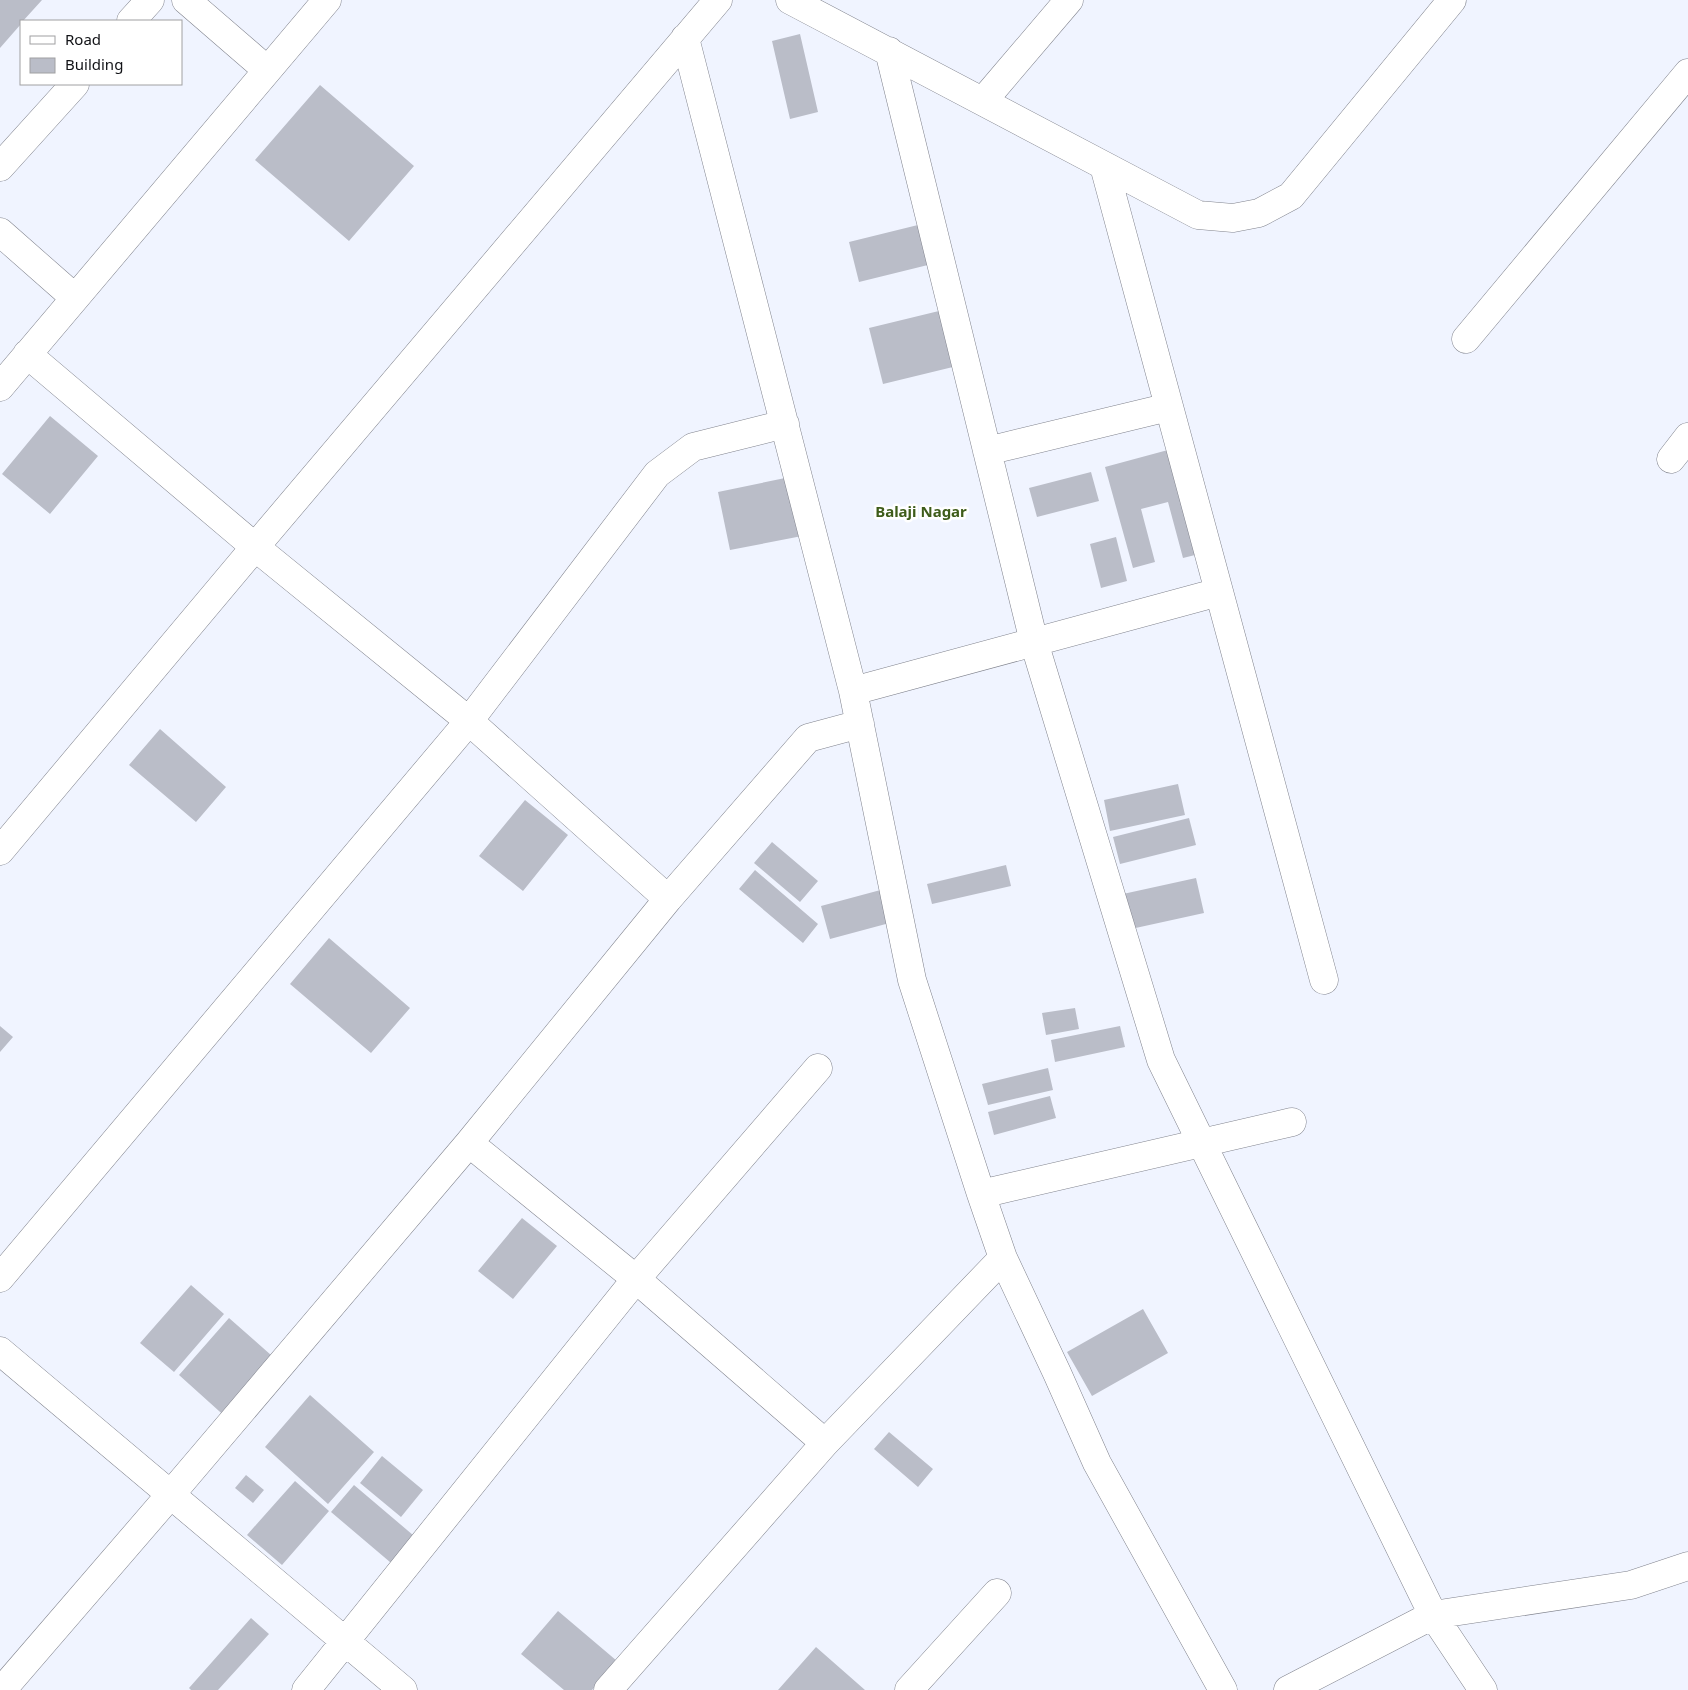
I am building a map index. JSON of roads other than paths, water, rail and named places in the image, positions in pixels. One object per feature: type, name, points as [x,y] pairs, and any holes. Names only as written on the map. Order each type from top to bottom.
[{"type":"street","points":[[132,20],[150,0]]},
{"type":"street","points":[[186,0],[266,70]]},
{"type":"street","points":[[0,387],[327,0]]},
{"type":"street","points":[[0,851],[254,547],[718,0]]},
{"type":"street","points":[[790,0],[1198,215],[1233,218],[1259,213],[1291,196],[1452,0]]},
{"type":"street","points":[[983,101],[1068,0]]},
{"type":"street","points":[[685,38],[853,691],[912,980],[981,1194],[1003,1258],[1097,1463],[1223,1690]]},
{"type":"street","points":[[889,51],[1034,642],[1161,1060],[1433,1615],[1483,1690]]},
{"type":"street","points":[[1466,340],[1688,72]]},
{"type":"street","points":[[0,167],[74,85]]},
{"type":"street","points":[[1104,166],[1324,980]]},
{"type":"street","points":[[0,232],[75,298]]},
{"type":"street","points":[[27,354],[254,547],[469,721],[668,899]]},
{"type":"street","points":[[987,451],[1169,407]]},
{"type":"street","points":[[0,1278],[469,721],[657,474],[693,447],[785,424]]},
{"type":"street","points":[[1671,459],[1688,437]]},
{"type":"street","points":[[853,691],[1219,592]]},
{"type":"street","points":[[2,1690],[469,1143],[668,899],[808,738],[860,724]]},
{"type":"street","points":[[306,1690],[636,1279],[818,1068]]},
{"type":"street","points":[[981,1194],[1292,1122]]},
{"type":"street","points":[[469,1143],[636,1279],[825,1443]]},
{"type":"street","points":[[608,1690],[825,1443],[1003,1258]]},
{"type":"street","points":[[0,1351],[403,1690]]},
{"type":"street","points":[[1288,1690],[1433,1615],[1631,1585],[1688,1566]]},
{"type":"street","points":[[909,1690],[997,1593]]},
{"type":"district","name":"Balaji Nagar","points":[[921,511]]}]
